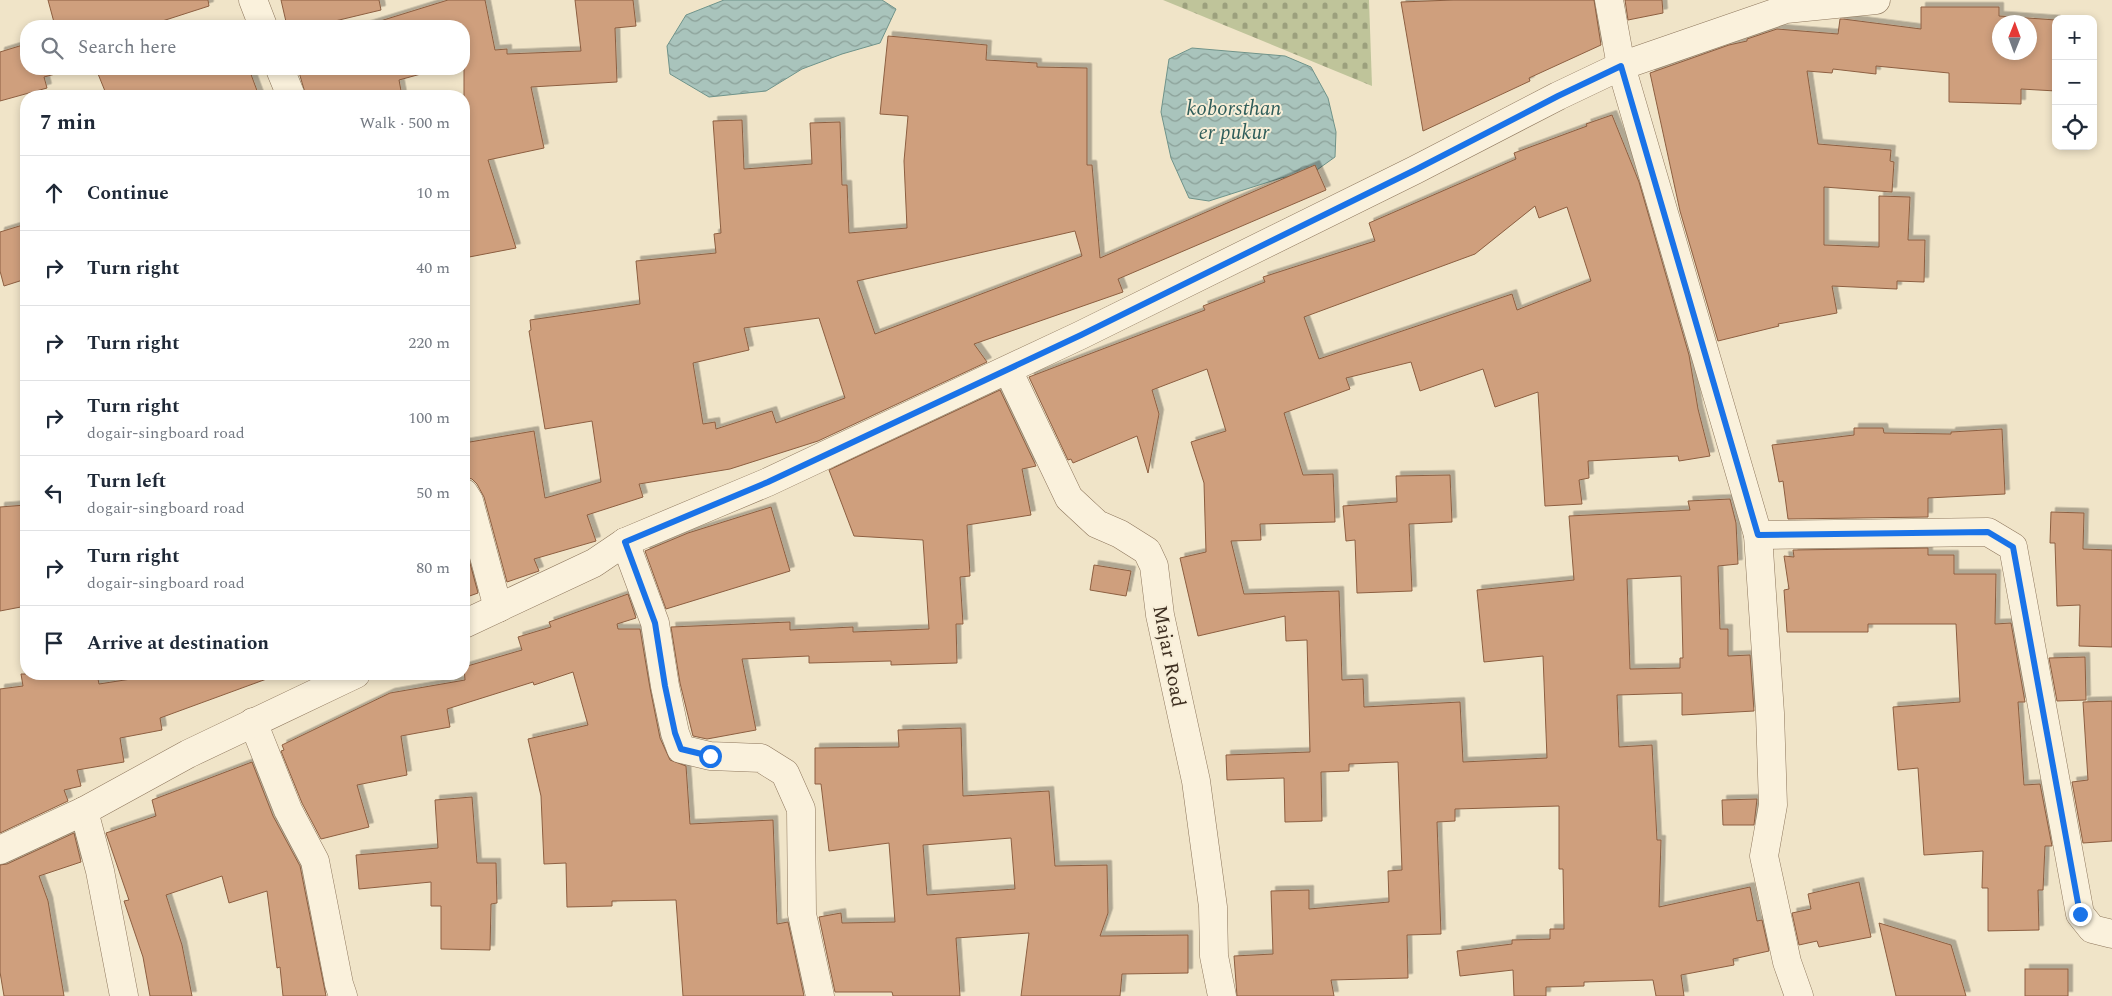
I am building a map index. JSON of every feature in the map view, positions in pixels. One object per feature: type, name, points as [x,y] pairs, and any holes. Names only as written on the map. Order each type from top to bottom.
[{"type":"street","points":[[253,0],[261,20]]},
{"type":"street","points":[[1609,0],[1621,66],[1758,535],[1770,713],[1773,804],[1764,856],[1787,962],[1799,996]]},
{"type":"street","points":[[470,621],[594,563],[625,542],[768,482],[1008,370],[1415,170],[1558,96],[1621,66],[1786,9],[1876,0]]},
{"type":"street","points":[[282,75],[289,90]]},
{"type":"street","name":"Majar Road","points":[[1008,370],[1069,498],[1097,524],[1120,534],[1147,551],[1154,566],[1160,615],[1196,781],[1213,907],[1214,956],[1222,996]]},
{"type":"street","points":[[470,505],[498,608]]},
{"type":"street","points":[[1758,535],[1988,532],[2013,547],[2080,914],[2092,929],[2112,934]]},
{"type":"street","points":[[625,542],[655,623],[665,686],[675,733],[681,749],[710,756],[761,758],[785,772],[801,809],[802,914],[820,996]]},
{"type":"street","points":[[0,850],[84,810],[188,754],[343,680]]},
{"type":"street","points":[[253,722],[288,810],[315,861],[338,984],[343,996]]},
{"type":"street","points":[[84,810],[100,871],[124,996]]},
{"type":"green space","points":[[1163,0],[1369,0],[1372,86]]},
{"type":"water","points":[[724,0],[882,0],[896,9],[880,43],[842,54],[802,69],[766,91],[709,97],[670,74],[667,46],[686,15]]},
{"type":"water","name":"koborsthan er pukur","points":[[1192,48],[1285,56],[1311,67],[1328,98],[1336,132],[1335,157],[1314,172],[1281,178],[1209,201],[1189,198],[1171,158],[1161,112],[1169,59]]},
{"type":"building","points":[[48,0],[208,0],[209,6],[165,20],[53,20]]},
{"type":"building","points":[[281,0],[379,0],[381,10],[339,20],[286,20]]},
{"type":"building","points":[[448,0],[485,0],[495,50],[507,49],[507,54],[581,51],[575,0],[633,0],[636,26],[615,28],[617,82],[531,87],[544,148],[488,160],[516,248],[470,257],[470,90],[464,90],[464,75],[470,75],[470,20],[383,20]]},
{"type":"building","points":[[1594,0],[1601,45],[1529,78],[1530,81],[1423,131],[1401,2]]},
{"type":"building","points":[[1625,0],[1662,0],[1663,13],[1628,20]]},
{"type":"building","points":[[1921,7],[1999,7],[1999,15],[1992,15],[1992,60],[2037,60],[2037,19],[2052,20],[2052,91],[2021,89],[2021,104],[1949,102],[1949,73],[1876,66],[1876,74],[1833,69],[1832,73],[1807,71],[1818,144],[1891,150],[1890,161],[1894,162],[1892,192],[1824,187],[1824,245],[1879,247],[1879,196],[1910,197],[1908,240],[1925,240],[1924,282],[1897,281],[1897,289],[1832,286],[1837,313],[1778,324],[1779,326],[1718,341],[1680,211],[1650,73],[1729,45],[1747,41],[1747,39],[1777,29],[1838,34],[1840,19],[1921,29]]},
{"type":"building","points":[[888,36],[987,45],[986,60],[1037,63],[1037,67],[1087,68],[1087,165],[1092,165],[1100,258],[1315,165],[1326,190],[1118,279],[1123,292],[974,344],[987,362],[818,441],[730,469],[639,484],[643,497],[587,515],[596,541],[534,559],[539,571],[507,582],[484,497],[477,484],[470,478],[470,442],[534,431],[545,498],[601,482],[592,421],[545,429],[529,331],[531,330],[530,320],[640,304],[636,261],[716,253],[714,234],[721,233],[713,121],[742,120],[744,169],[812,164],[810,123],[840,122],[842,185],[847,185],[849,233],[907,228],[904,161],[908,116],[880,114]],"holes":[[[1075,231],[1082,256],[875,334],[857,281]],[[819,318],[845,398],[776,423],[772,411],[716,429],[715,422],[703,424],[693,363],[749,350],[744,328]]]},
{"type":"building","points":[[20,46],[20,75],[52,75],[44,77],[47,88],[20,90],[20,95],[0,101],[0,52]]},
{"type":"building","points":[[98,75],[251,75],[257,90],[105,90]]},
{"type":"building","points":[[300,75],[417,75],[399,80],[401,90],[304,90]]},
{"type":"building","points":[[1612,115],[1639,182],[1689,355],[1698,409],[1710,456],[1679,461],[1678,456],[1588,461],[1589,478],[1579,480],[1582,504],[1545,506],[1538,392],[1495,407],[1483,369],[1420,391],[1411,362],[1346,378],[1350,389],[1284,413],[1303,475],[1333,474],[1335,522],[1260,524],[1261,540],[1231,541],[1244,594],[1339,591],[1342,680],[1363,679],[1364,707],[1460,702],[1463,762],[1547,758],[1543,656],[1484,662],[1477,590],[1574,580],[1569,516],[1690,510],[1688,501],[1730,499],[1736,523],[1738,564],[1718,566],[1720,629],[1728,629],[1728,656],[1750,655],[1754,711],[1682,715],[1682,693],[1617,695],[1619,747],[1652,745],[1657,840],[1661,840],[1659,907],[1750,887],[1757,921],[1762,920],[1769,951],[1733,959],[1734,965],[1681,975],[1684,996],[1656,996],[1653,980],[1584,982],[1584,986],[1546,987],[1546,996],[1514,996],[1513,970],[1460,976],[1457,951],[1512,944],[1512,940],[1550,939],[1550,929],[1564,929],[1563,869],[1559,869],[1559,806],[1455,809],[1455,821],[1437,822],[1441,934],[1407,935],[1408,978],[1331,980],[1334,996],[1237,996],[1234,956],[1273,954],[1271,891],[1309,890],[1309,909],[1389,902],[1388,871],[1402,870],[1398,762],[1349,764],[1349,771],[1321,772],[1322,821],[1285,822],[1284,778],[1227,780],[1226,755],[1310,752],[1307,640],[1286,641],[1285,616],[1198,636],[1180,558],[1206,552],[1204,483],[1191,442],[1226,431],[1207,369],[1152,390],[1159,414],[1148,473],[1137,436],[1073,463],[1071,459],[1068,460],[1029,377],[1205,310],[1203,306],[1265,282],[1263,277],[1375,241],[1369,223],[1516,159],[1514,153],[1587,126],[1586,124]],"holes":[[[1535,206],[1539,218],[1567,207],[1591,281],[1517,310],[1512,294],[1319,359],[1304,317],[1475,254]],[[1681,576],[1683,658],[1680,658],[1680,668],[1630,669],[1627,579]]]},
{"type":"building","points":[[20,226],[20,281],[4,286],[0,271],[0,232]]},
{"type":"building","points":[[1000,390],[1036,466],[1022,469],[1031,515],[967,525],[970,576],[960,577],[963,624],[956,624],[957,663],[891,665],[891,661],[809,663],[809,656],[742,659],[756,730],[707,739],[693,736],[680,683],[671,627],[790,622],[790,630],[853,627],[853,632],[929,629],[923,540],[854,536],[829,470]]},
{"type":"building","points":[[1854,428],[1883,428],[1884,433],[1951,434],[1951,432],[2002,429],[2005,494],[1928,498],[1928,517],[1788,519],[1783,481],[1779,482],[1772,445],[1854,435]]},
{"type":"building","points":[[1450,475],[1452,522],[1409,524],[1412,591],[1357,593],[1355,540],[1346,541],[1343,506],[1397,502],[1396,476]]},
{"type":"building","points":[[20,505],[20,607],[0,611],[0,507]]},
{"type":"building","points":[[771,507],[790,571],[666,609],[645,551],[688,533]]},
{"type":"building","points":[[2051,512],[2084,513],[2083,549],[2112,550],[2112,647],[2079,646],[2080,605],[2057,606],[2055,543],[2050,543]]},
{"type":"building","points":[[1928,548],[1928,555],[1954,555],[1954,574],[1996,574],[1995,624],[2011,623],[2025,702],[2018,702],[2024,785],[2040,784],[2052,846],[2045,846],[2043,890],[2038,890],[2039,930],[1988,931],[1988,888],[1982,888],[1983,851],[1924,855],[1918,768],[1898,770],[1893,707],[1960,702],[1956,624],[1868,624],[1868,632],[1787,632],[1784,590],[1789,589],[1784,556],[1794,557],[1793,550]]},
{"type":"building","points":[[470,563],[478,593],[470,596]]},
{"type":"building","points":[[1094,565],[1131,571],[1126,596],[1090,590]]},
{"type":"building","points":[[628,594],[636,618],[617,624],[618,629],[640,629],[660,738],[670,760],[686,766],[690,824],[773,820],[777,924],[788,922],[804,996],[683,996],[676,900],[612,901],[612,906],[567,907],[566,863],[544,864],[541,796],[528,739],[588,725],[573,672],[534,685],[533,682],[447,709],[450,727],[401,736],[407,775],[357,785],[369,827],[321,839],[302,803],[281,751],[284,750],[282,745],[390,693],[470,680],[470,665],[522,650],[518,637],[551,627],[549,622]]},
{"type":"building","points":[[2085,657],[2086,700],[2057,701],[2049,658]]},
{"type":"building","points":[[22,680],[98,680],[99,684],[125,680],[264,680],[160,718],[162,730],[120,738],[124,762],[77,770],[81,786],[64,790],[68,801],[0,833],[0,689],[23,686]]},
{"type":"building","points":[[2112,701],[2112,841],[2083,843],[2072,782],[2088,780],[2083,702]]},
{"type":"building","points":[[961,728],[963,796],[1049,791],[1055,866],[1107,865],[1108,913],[1100,936],[1188,935],[1188,973],[1122,974],[1120,996],[1021,996],[1029,933],[956,938],[960,996],[893,996],[892,992],[835,992],[819,917],[841,913],[842,923],[895,922],[889,843],[829,851],[821,784],[815,784],[815,748],[899,747],[898,730]],"holes":[[[1011,838],[1015,889],[927,895],[923,845]]]},
{"type":"building","points":[[252,762],[273,816],[300,866],[326,996],[283,996],[280,967],[277,968],[267,891],[229,903],[222,876],[166,895],[182,945],[192,996],[150,996],[143,957],[124,901],[129,900],[106,833],[156,816],[152,800]]},
{"type":"building","points":[[472,797],[477,863],[496,863],[497,903],[491,904],[490,950],[441,949],[441,906],[431,906],[431,882],[359,889],[356,855],[438,848],[435,800]]},
{"type":"building","points":[[1757,799],[1754,825],[1723,825],[1722,800]]},
{"type":"building","points":[[74,833],[81,862],[39,876],[48,901],[64,996],[4,996],[0,972],[0,865],[7,864]]},
{"type":"building","points":[[1859,882],[1871,937],[1819,947],[1817,941],[1799,945],[1792,913],[1811,909],[1808,894]]},
{"type":"building","points":[[1879,923],[1951,945],[1966,996],[1896,996]]},
{"type":"building","points":[[2025,969],[2068,969],[2068,996],[2025,996]]},
{"type":"route","points":[[710,756],[681,749],[675,733],[665,686],[655,623],[625,542],[768,482],[1081,335],[1621,66],[1758,535],[1988,532],[2013,547],[2080,914]]}]
